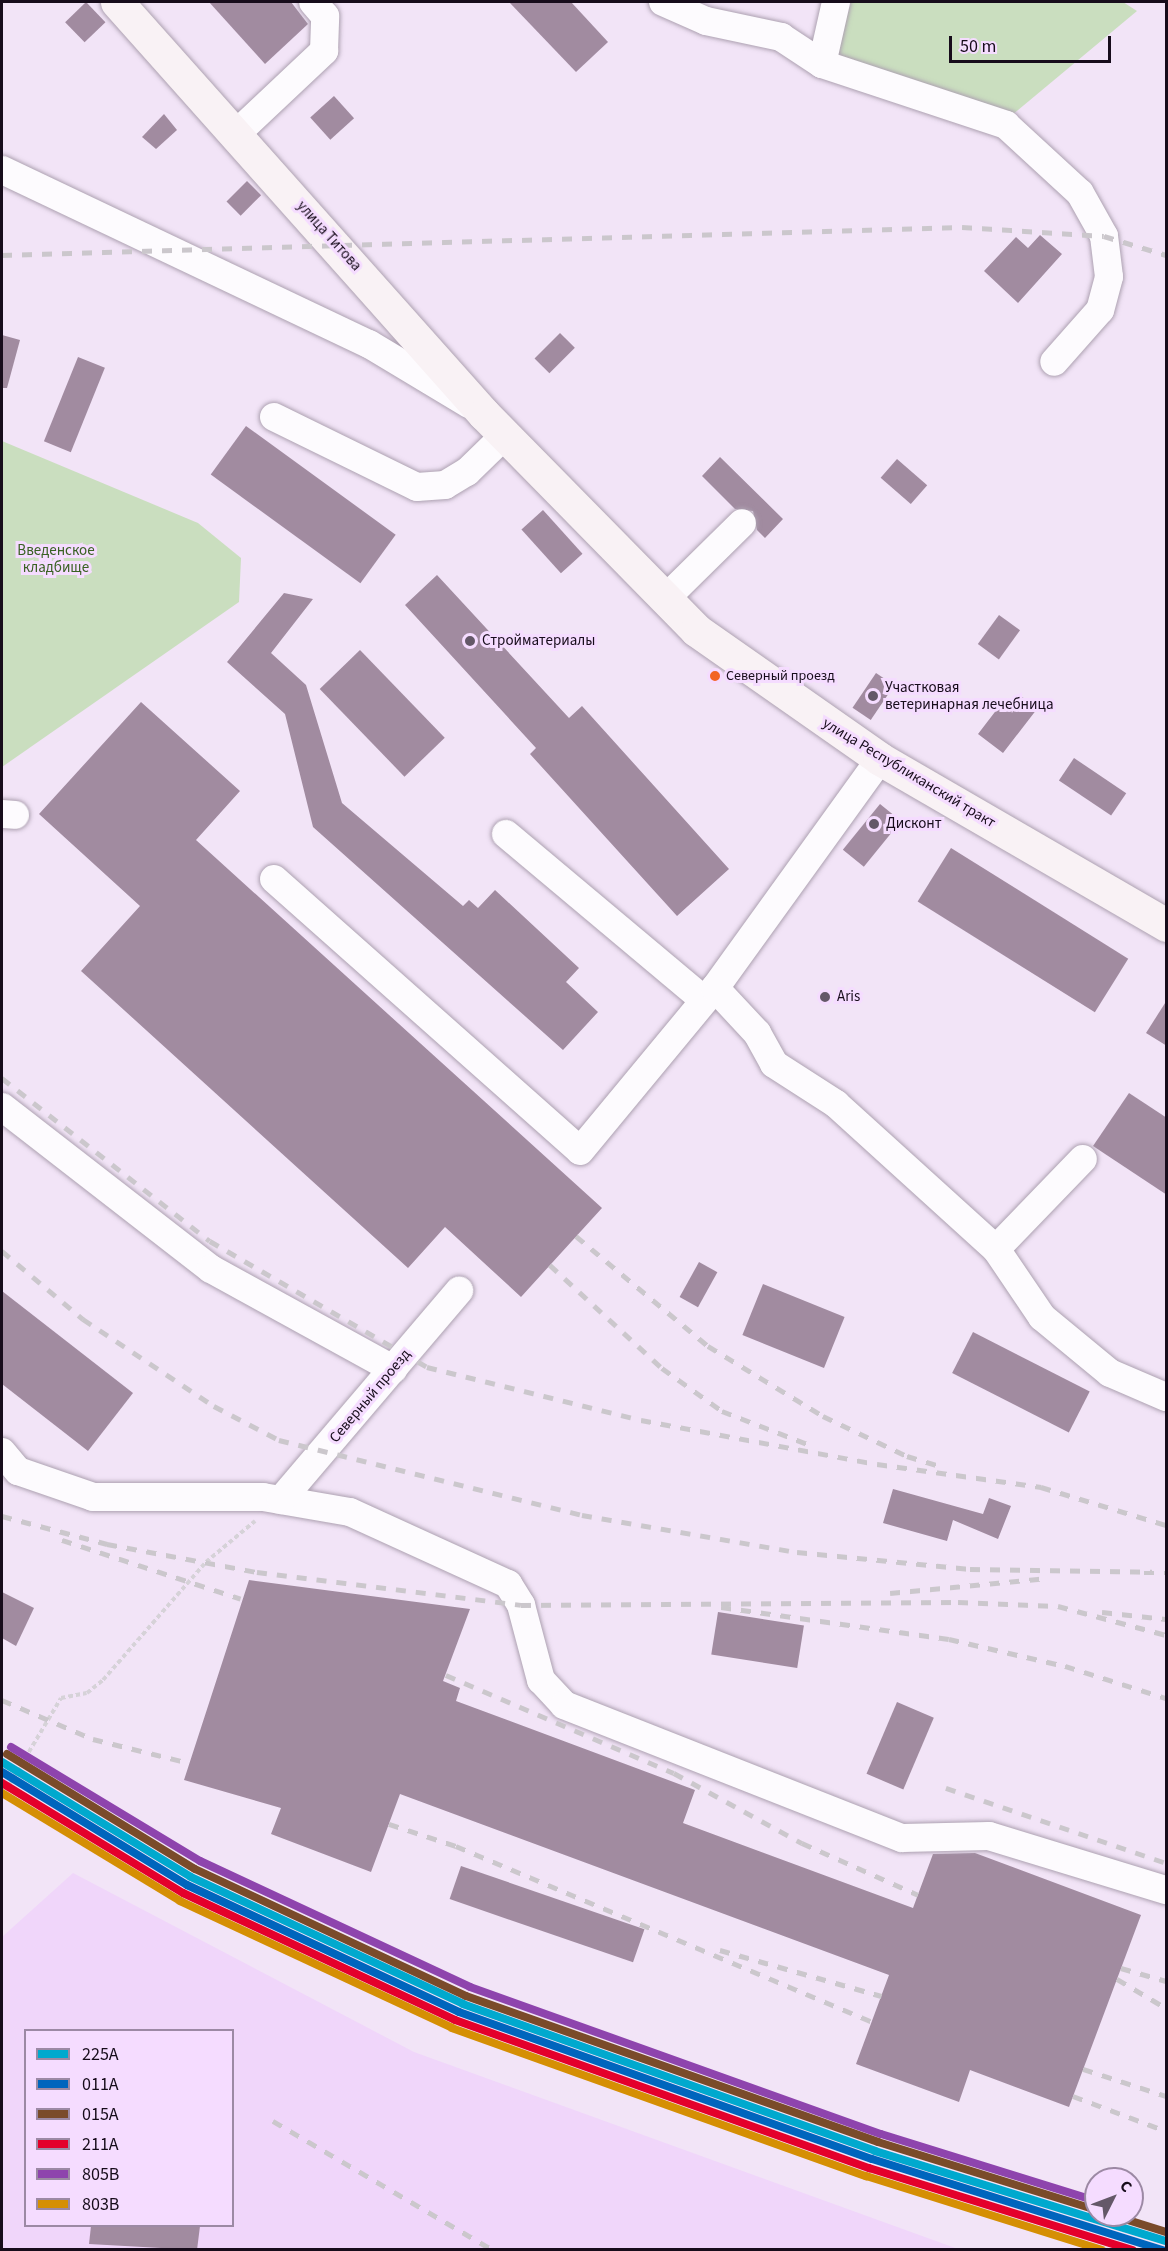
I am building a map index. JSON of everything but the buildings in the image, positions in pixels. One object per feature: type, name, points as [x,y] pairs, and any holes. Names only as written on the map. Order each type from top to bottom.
[{"type":"main road","name":"улица Титова","points":[[117,2],[237,133],[495,424],[540,471]]},
{"type":"main road","name":"улица Республиканский тракт","points":[[540,471],[696,630],[880,759],[1167,925]]},
{"type":"street","points":[[237,133],[324,51],[325,16],[313,2]]},
{"type":"street","points":[[663,2],[706,21],[781,37],[822,64],[1006,125],[1080,193],[1104,236],[1109,277],[1100,310],[1054,362]]},
{"type":"street","points":[[822,64],[836,2]]},
{"type":"street","points":[[2,170],[369,344],[495,424],[467,472],[445,484],[417,487],[274,417]]},
{"type":"street","points":[[665,599],[742,523]]},
{"type":"street","points":[[274,879],[580,1152],[709,994],[880,759]]},
{"type":"street","points":[[506,834],[757,1033],[774,1064],[837,1104],[996,1249],[1042,1317],[1110,1373],[1167,1397]]},
{"type":"street","points":[[2,1107],[211,1269],[393,1369]]},
{"type":"street","points":[[996,1249],[1083,1160]]},
{"type":"street","name":"Северный проезд","points":[[281,1500],[459,1292]]},
{"type":"street","points":[[2,1452],[18,1471],[93,1497],[281,1500],[350,1512],[508,1584],[521,1605],[541,1680],[564,1705],[902,1838],[989,1836],[1167,1890]]},
{"type":"path","points":[[2,1797],[61,1698],[87,1693],[104,1680],[206,1562],[281,1500]]},
{"type":"shaded area","points":[[73,1873],[414,2052],[958,2249],[2,2249],[2,1937]]},
{"type":"green space","points":[[851,2],[1123,2],[1137,11],[1012,115],[835,59]]},
{"type":"green space","name":"Введенское кладбище","points":[[2,441],[198,523],[241,558],[239,602],[2,767]]},
{"type":"railway","points":[[2,255],[962,227],[1104,236],[1166,255]]},
{"type":"railway","points":[[2,1078],[210,1241],[427,1367],[641,1420],[877,1464],[1041,1487],[1166,1525]]},
{"type":"railway","points":[[576,1236],[708,1346],[823,1416],[907,1456],[944,1467]]},
{"type":"railway","points":[[2,1251],[83,1319],[214,1406],[279,1440],[582,1515],[797,1552],[970,1569],[1152,1572]]},
{"type":"railway","points":[[550,1265],[662,1368],[722,1411],[810,1445]]},
{"type":"railway","points":[[2,1516],[107,1544],[257,1572],[521,1605],[958,1602],[1058,1606],[1166,1635]]},
{"type":"railway","points":[[62,1540],[241,1599]]},
{"type":"railway","points":[[1144,1573],[1166,1573]]},
{"type":"railway","points":[[890,1593],[1048,1578]]},
{"type":"railway","points":[[721,1607],[949,1639],[1065,1666],[1166,1698]]},
{"type":"railway","points":[[1102,1612],[1166,1619]]},
{"type":"railway","points":[[446,1675],[674,1773],[802,1843],[918,1895]]},
{"type":"railway","points":[[2,1700],[93,1739],[189,1763]]},
{"type":"railway","points":[[946,1788],[1166,1863]]},
{"type":"railway","points":[[389,1824],[456,1846],[873,2022]]},
{"type":"railway","points":[[720,1950],[882,1996]]},
{"type":"railway","points":[[1121,1968],[1166,1981]]},
{"type":"railway","points":[[1117,1979],[1166,2008]]},
{"type":"railway","points":[[1083,2069],[1166,2096]]},
{"type":"railway","points":[[1073,2096],[1166,2131]]},
{"type":"railway","points":[[273,2121],[493,2250]]},
{"type":"transit line","name":"805В","points":[[11,1747],[200,1861],[470,1987],[881,2134],[1084,2197]]},
{"type":"transit line","name":"015А","points":[[7,1754],[195,1869],[466,1996],[878,2142],[1084,2206]]},
{"type":"transit line","name":"225А","points":[[2,1762],[191,1877],[463,2004],[875,2151],[1166,2241]]},
{"type":"transit line","name":"011А","points":[[2,1772],[187,1885],[459,2012],[872,2159],[1163,2250]]},
{"type":"transit line","name":"211А","points":[[2,1783],[183,1893],[455,2020],[869,2168],[1133,2250]]},
{"type":"transit line","name":"803В","points":[[2,1793],[180,1901],[452,2028],[866,2176],[1102,2250]]},
{"type":"transit line","name":"015А","points":[[1144,2225],[1166,2232]]},
{"type":"place","name":"Стройматериалы","points":[[470,641]]},
{"type":"place","name":"Северный проезд","points":[[715,676]]},
{"type":"place","name":"Участковая ветеринарная лечебница","points":[[873,696]]},
{"type":"place","name":"Дисконт","points":[[874,824]]},
{"type":"place","name":"Aris","points":[[825,997]]}]
